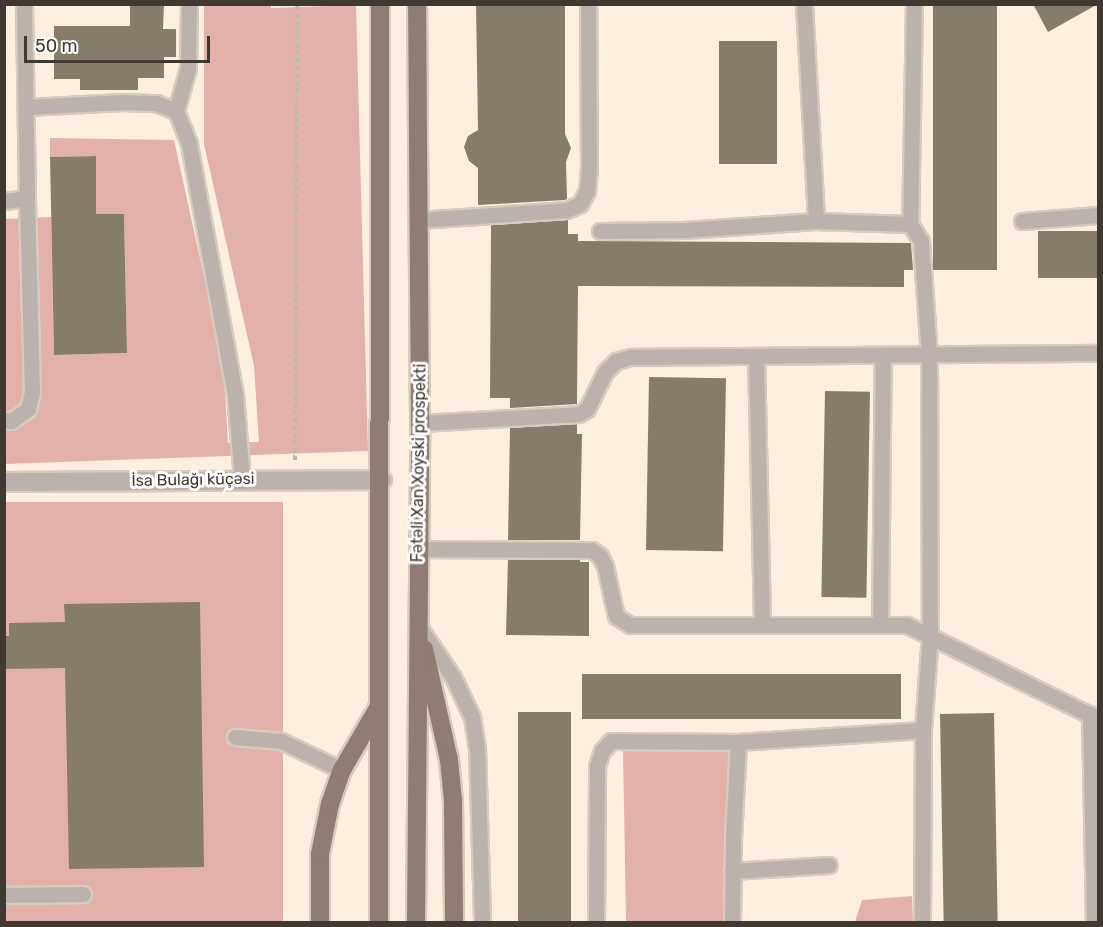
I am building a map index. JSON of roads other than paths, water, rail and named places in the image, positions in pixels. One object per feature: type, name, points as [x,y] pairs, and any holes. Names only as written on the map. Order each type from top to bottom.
[{"type":"main road","points":[[379,922],[382,480],[380,4]]},
{"type":"main road","name":"Fətəli Xan Xoyski prospekti","points":[[416,922],[420,423],[417,4]]},
{"type":"main road","points":[[417,624],[449,760],[453,801],[454,922]]},
{"type":"main road","points":[[320,922],[320,854],[330,804],[342,770],[379,706]]},
{"type":"street","name":"İsa Bulağı küçəsi","points":[[4,482],[382,480]]},
{"type":"lane","points":[[4,420],[11,421],[28,409],[32,392],[24,4]]},
{"type":"lane","points":[[189,4],[188,68],[176,111],[189,144],[235,394],[242,479]]},
{"type":"lane","points":[[419,220],[567,210],[580,204],[587,191],[589,170],[588,4]]},
{"type":"lane","points":[[804,4],[816,221]]},
{"type":"lane","points":[[914,4],[910,224],[921,242],[929,356],[930,634],[923,730],[922,922]]},
{"type":"lane","points":[[27,106],[123,102],[156,104],[176,111]]},
{"type":"lane","points":[[4,201],[27,198]]},
{"type":"lane","points":[[1022,221],[1098,215]]},
{"type":"lane","points":[[600,231],[685,230],[816,221],[910,224]]},
{"type":"lane","points":[[420,423],[579,414],[587,409],[605,372],[616,361],[631,357],[1098,353]]},
{"type":"lane","points":[[756,356],[762,624]]},
{"type":"lane","points":[[880,624],[883,356]]},
{"type":"lane","points":[[418,549],[592,550],[600,556],[605,566],[616,616],[630,625],[907,625],[930,634],[1094,716],[1094,922]]},
{"type":"lane","points":[[417,624],[453,677],[472,717],[477,749],[482,922]]},
{"type":"lane","points":[[596,922],[597,766],[602,751],[611,741],[738,742],[923,730]]},
{"type":"lane","points":[[235,737],[281,741],[342,770]]},
{"type":"lane","points":[[732,922],[738,742]]},
{"type":"lane","points":[[732,871],[829,865]]},
{"type":"lane","points":[[4,896],[83,894]]}]
